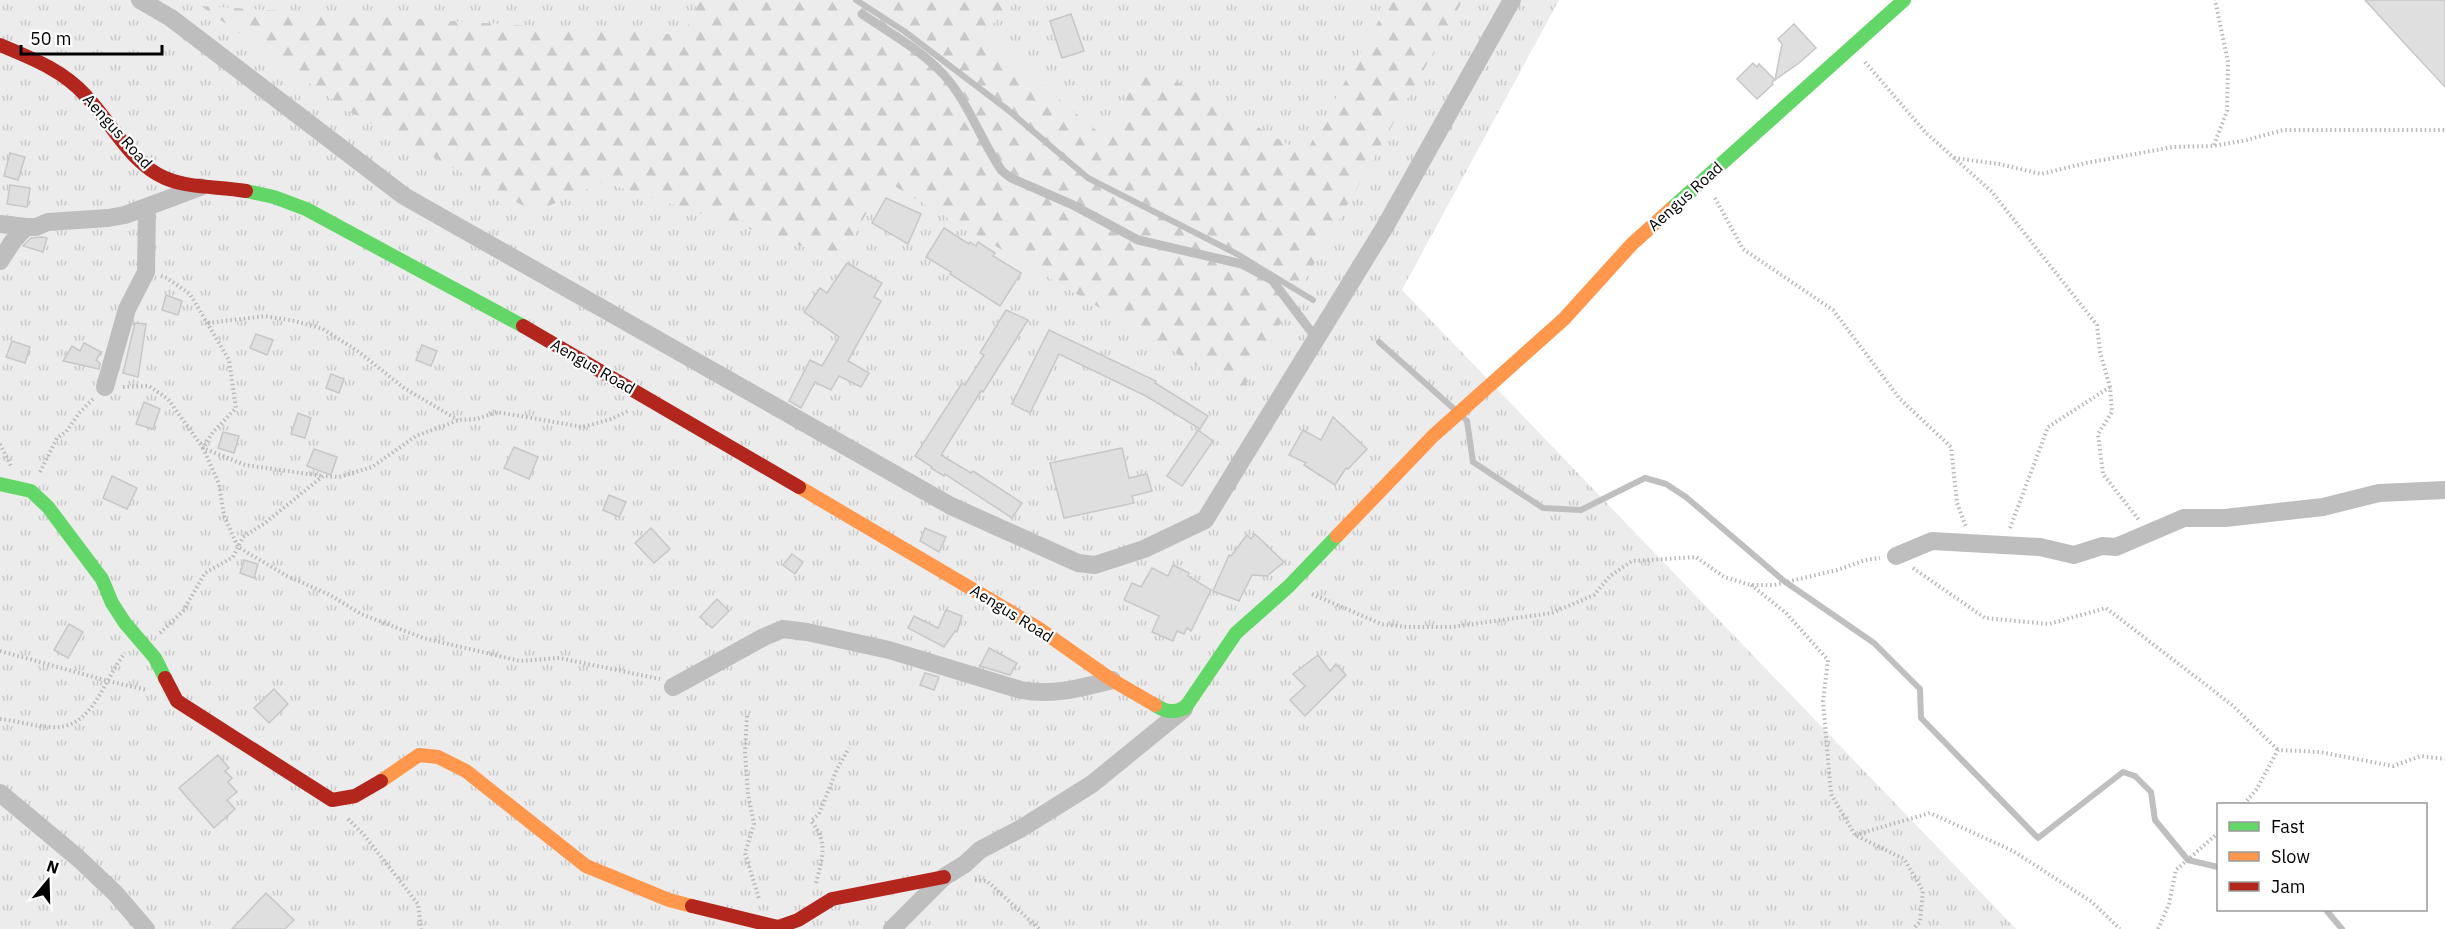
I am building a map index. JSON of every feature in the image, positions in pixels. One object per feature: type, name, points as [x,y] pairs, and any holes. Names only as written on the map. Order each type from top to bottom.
[{"type":"street","points":[[140,0],[171,18],[404,196],[951,506],[1078,563],[1095,566],[1144,549],[1204,520],[1386,225],[1512,0]]},
{"type":"street","name":"Aengus Road","points":[[1289,586],[1449,422],[1564,319],[1617,259],[1704,178],[1904,0]]},
{"type":"street","name":"Aengus Road","points":[[0,45],[51,66],[72,82],[152,171],[177,182],[200,187],[253,192],[282,199],[306,209],[511,319],[653,401],[1038,627],[1112,680],[1164,711],[1174,712],[1185,708]]},
{"type":"street","points":[[0,224],[36,227],[48,222],[125,215],[200,187]]},
{"type":"street","points":[[105,387],[127,309],[146,272],[147,207]]},
{"type":"street","points":[[0,261],[13,240],[26,227]]},
{"type":"street","points":[[0,484],[31,491],[48,507],[102,579],[112,603],[135,638],[145,645],[163,671],[177,701],[332,800],[350,798],[386,778],[419,755],[438,757],[466,771],[586,866],[669,900],[778,927],[798,920],[831,899],[944,877]]},
{"type":"street","points":[[1896,556],[1932,541],[2040,547],[2074,555],[2102,546],[2116,547],[2184,518],[2235,517],[2323,507],[2379,494],[2445,490]]},
{"type":"street","points":[[892,929],[944,877],[980,850],[1020,829],[1092,784],[1185,708],[1236,633],[1289,586]]},
{"type":"street","points":[[673,687],[764,637],[783,630],[807,632],[889,650],[1021,690],[1042,693],[1061,692],[1112,680]]},
{"type":"street","points":[[0,793],[78,858],[115,893],[146,929]]},
{"type":"lane","points":[[862,14],[920,54],[945,76],[963,100],[1002,171],[1011,178],[1073,205],[1138,240],[1242,264],[1258,271],[1272,280],[1316,338]]},
{"type":"path","points":[[2213,146],[2227,111],[2228,62],[2215,0]]},
{"type":"path","points":[[1852,48],[1926,133],[1992,192],[2097,325],[2100,352],[2110,387],[2112,412],[2098,434],[2103,474],[2149,532]]},
{"type":"path","points":[[1953,158],[1999,164],[2041,174],[2173,147],[2213,146],[2247,140],[2283,130],[2445,130]]},
{"type":"path","points":[[1704,178],[1743,249],[1833,310],[1900,399],[1951,447],[1957,503],[1972,542]]},
{"type":"path","points":[[146,272],[167,278],[190,294],[229,360],[236,408],[213,432],[203,448]]},
{"type":"path","points":[[208,323],[265,316],[296,321],[323,329],[359,352],[404,388],[459,420]]},
{"type":"path","points":[[31,491],[57,438],[66,432],[80,412],[105,387],[149,386],[168,399],[203,448],[219,484],[224,516],[238,548],[286,576],[330,595],[361,614],[423,638],[520,661],[559,658],[590,664],[667,681],[673,687]]},
{"type":"path","points":[[2003,545],[2048,427],[2110,387]]},
{"type":"path","points":[[203,448],[245,465],[339,477],[372,467],[416,436],[459,420],[477,419],[497,412],[583,427],[611,419],[653,401]]},
{"type":"path","points":[[0,719],[53,728],[76,723],[92,707],[116,664],[133,644],[145,645],[183,611],[206,573],[233,557],[243,537],[265,523],[323,476]]},
{"type":"path","points":[[1289,586],[1381,624],[1407,627],[1452,627],[1552,613],[1594,595],[1610,576],[1632,561],[1696,557],[1724,577],[1751,585],[1774,585],[1837,570],[1865,560],[1896,556],[1985,618],[2049,624],[2106,608],[2232,705],[2278,750],[2319,752],[2393,766],[2421,756],[2445,759]]},
{"type":"path","points":[[1751,585],[1786,613],[1828,660],[1823,701],[1831,795],[1855,835],[1904,859],[1909,867],[1923,891],[1920,922],[1913,929]]},
{"type":"path","points":[[0,651],[108,681],[162,693],[177,701]]},
{"type":"path","points":[[747,716],[745,753],[748,794],[754,825],[745,854],[757,896],[767,914],[778,927]]},
{"type":"path","points":[[812,910],[824,847],[818,829],[812,821],[819,814],[837,769],[849,748]]},
{"type":"path","points":[[2245,803],[2256,790],[2278,750]]},
{"type":"path","points":[[332,800],[364,835],[418,904],[421,929]]},
{"type":"path","points":[[1855,835],[1930,813],[2013,851],[2092,902],[2120,929]]},
{"type":"path","points":[[2158,929],[2169,904],[2176,870],[2217,834]]},
{"type":"path","points":[[944,877],[987,881],[1039,929]]},
{"type":"green space","points":[[0,0],[1559,0],[1402,290],[2016,929],[0,929]]},
{"type":"green space","points":[[700,0],[1018,0],[982,34],[1109,141],[1142,62],[1305,154],[1390,0],[1463,0],[1242,392],[884,180],[842,259],[603,182],[535,212],[350,112],[201,6],[683,35]]},
{"type":"building","points":[[2365,0],[2445,0],[2445,87],[2407,46]]},
{"type":"building","points":[[1071,14],[1084,51],[1062,58],[1050,21]]},
{"type":"building","points":[[1794,24],[1816,48],[1775,80],[1782,44],[1778,39]]},
{"type":"building","points":[[1753,63],[1757,67],[1759,64],[1775,80],[1757,99],[1737,79]]},
{"type":"building","points":[[10,153],[25,157],[18,180],[4,176]]},
{"type":"building","points":[[10,185],[30,188],[27,207],[7,204]]},
{"type":"building","points":[[886,198],[921,214],[908,244],[872,223]]},
{"type":"building","points":[[944,228],[969,244],[970,242],[976,246],[978,242],[995,253],[993,256],[1021,273],[1000,306],[926,257]]},
{"type":"building","points":[[31,238],[47,238],[43,252],[23,246]]},
{"type":"building","points":[[847,263],[882,283],[874,297],[881,301],[848,361],[869,373],[861,387],[839,376],[831,390],[815,382],[801,408],[789,401],[810,360],[822,366],[839,337],[804,312],[820,288],[827,293]]},
{"type":"building","points":[[166,295],[182,301],[178,315],[162,310]]},
{"type":"building","points":[[1006,310],[1028,320],[941,455],[971,473],[973,471],[1022,503],[1012,518],[915,456],[962,383],[965,385],[984,355],[980,353]]},
{"type":"building","points":[[135,323],[146,324],[138,377],[123,373]]},
{"type":"building","points":[[1049,330],[1156,381],[1155,383],[1208,416],[1200,429],[1146,396],[1059,354],[1030,413],[1012,404]]},
{"type":"building","points":[[256,334],[273,340],[267,355],[250,348]]},
{"type":"building","points":[[12,341],[30,347],[25,363],[6,357]]},
{"type":"building","points":[[84,343],[101,352],[96,360],[100,363],[99,369],[63,361],[72,346],[80,351]]},
{"type":"building","points":[[422,345],[437,351],[431,366],[416,360]]},
{"type":"building","points":[[331,374],[344,379],[339,393],[326,388]]},
{"type":"building","points":[[144,402],[160,409],[153,429],[136,424]]},
{"type":"building","points":[[298,413],[311,418],[305,438],[291,434]]},
{"type":"building","points":[[1333,417],[1367,449],[1348,469],[1346,468],[1335,485],[1304,465],[1306,463],[1289,455],[1303,430],[1321,440]]},
{"type":"building","points":[[1198,430],[1213,441],[1182,486],[1167,476]]},
{"type":"building","points":[[223,432],[239,436],[234,453],[218,448]]},
{"type":"building","points":[[514,447],[538,457],[529,479],[504,468]]},
{"type":"building","points":[[1122,448],[1129,478],[1147,474],[1152,491],[1132,496],[1134,503],[1064,518],[1050,463]]},
{"type":"building","points":[[314,449],[337,457],[331,475],[307,466]]},
{"type":"building","points":[[112,476],[137,488],[127,509],[103,498]]},
{"type":"building","points":[[609,495],[626,502],[619,517],[603,510]]},
{"type":"building","points":[[651,528],[670,549],[654,563],[635,543]]},
{"type":"building","points":[[925,528],[946,537],[939,552],[920,541]]},
{"type":"building","points":[[1255,534],[1284,562],[1267,576],[1252,575],[1239,601],[1213,591],[1229,555],[1231,556],[1247,535],[1251,539]]},
{"type":"building","points":[[792,554],[803,562],[795,574],[783,565]]},
{"type":"building","points":[[244,560],[258,564],[254,578],[240,573]]},
{"type":"building","points":[[1173,565],[1189,573],[1188,576],[1211,590],[1191,631],[1187,628],[1184,634],[1177,631],[1173,641],[1152,632],[1159,616],[1124,600],[1132,583],[1141,587],[1152,568],[1168,576]]},
{"type":"building","points":[[717,599],[729,611],[712,628],[700,617]]},
{"type":"building","points":[[946,610],[962,616],[957,632],[955,631],[944,647],[908,628],[914,616],[938,628]]},
{"type":"building","points":[[69,624],[83,632],[68,658],[54,650]]},
{"type":"building","points":[[989,648],[1017,663],[1010,675],[980,666]]},
{"type":"building","points":[[1318,655],[1330,671],[1336,664],[1346,675],[1305,716],[1290,700],[1305,686],[1293,674]]},
{"type":"building","points":[[925,673],[939,677],[934,690],[920,685]]},
{"type":"building","points":[[274,689],[288,704],[269,723],[254,708]]},
{"type":"building","points":[[218,755],[229,768],[225,771],[232,778],[228,782],[237,792],[227,800],[235,809],[214,828],[179,788]]},
{"type":"building","points":[[266,893],[294,920],[285,929],[232,929]]},
{"type":"waterway","points":[[856,0],[904,31],[1008,110],[1088,178],[1237,254],[1313,300]]},
{"type":"waterway","points":[[1379,342],[1453,408]]},
{"type":"waterway","points":[[1463,417],[1467,421],[1473,462],[1543,508],[1581,510],[1645,478],[1666,484],[1686,497],[1784,581],[1874,643],[1920,689],[1921,718],[2038,838],[2123,772],[2135,776],[2151,792],[2155,820],[2188,860],[2217,867]]},
{"type":"waterway","points":[[2327,911],[2342,929]]},
{"type":"traffic: fast","points":[[1671,209],[1904,0]]},
{"type":"traffic: fast","points":[[246,191],[274,197],[306,209],[523,326]]},
{"type":"traffic: fast","points":[[0,484],[31,491],[48,507],[102,579],[112,603],[125,623],[155,658],[165,678]]},
{"type":"traffic: fast","points":[[1155,705],[1170,711],[1185,708],[1236,633],[1289,586],[1337,536]]},
{"type":"traffic: slow","points":[[1337,536],[1433,436],[1564,319],[1632,244],[1671,209]]},
{"type":"traffic: slow","points":[[799,487],[1038,628],[1112,680],[1155,705]]},
{"type":"traffic: slow","points":[[381,781],[419,755],[438,757],[466,771],[586,866],[669,900],[692,906]]},
{"type":"traffic: jam","points":[[0,45],[46,66],[77,87],[131,152],[152,171],[175,182],[246,191]]},
{"type":"traffic: jam","points":[[523,326],[799,487]]},
{"type":"traffic: jam","points":[[165,678],[177,701],[332,800],[355,796],[381,781]]},
{"type":"traffic: jam","points":[[692,906],[778,927],[798,920],[832,899],[944,877]]}]
